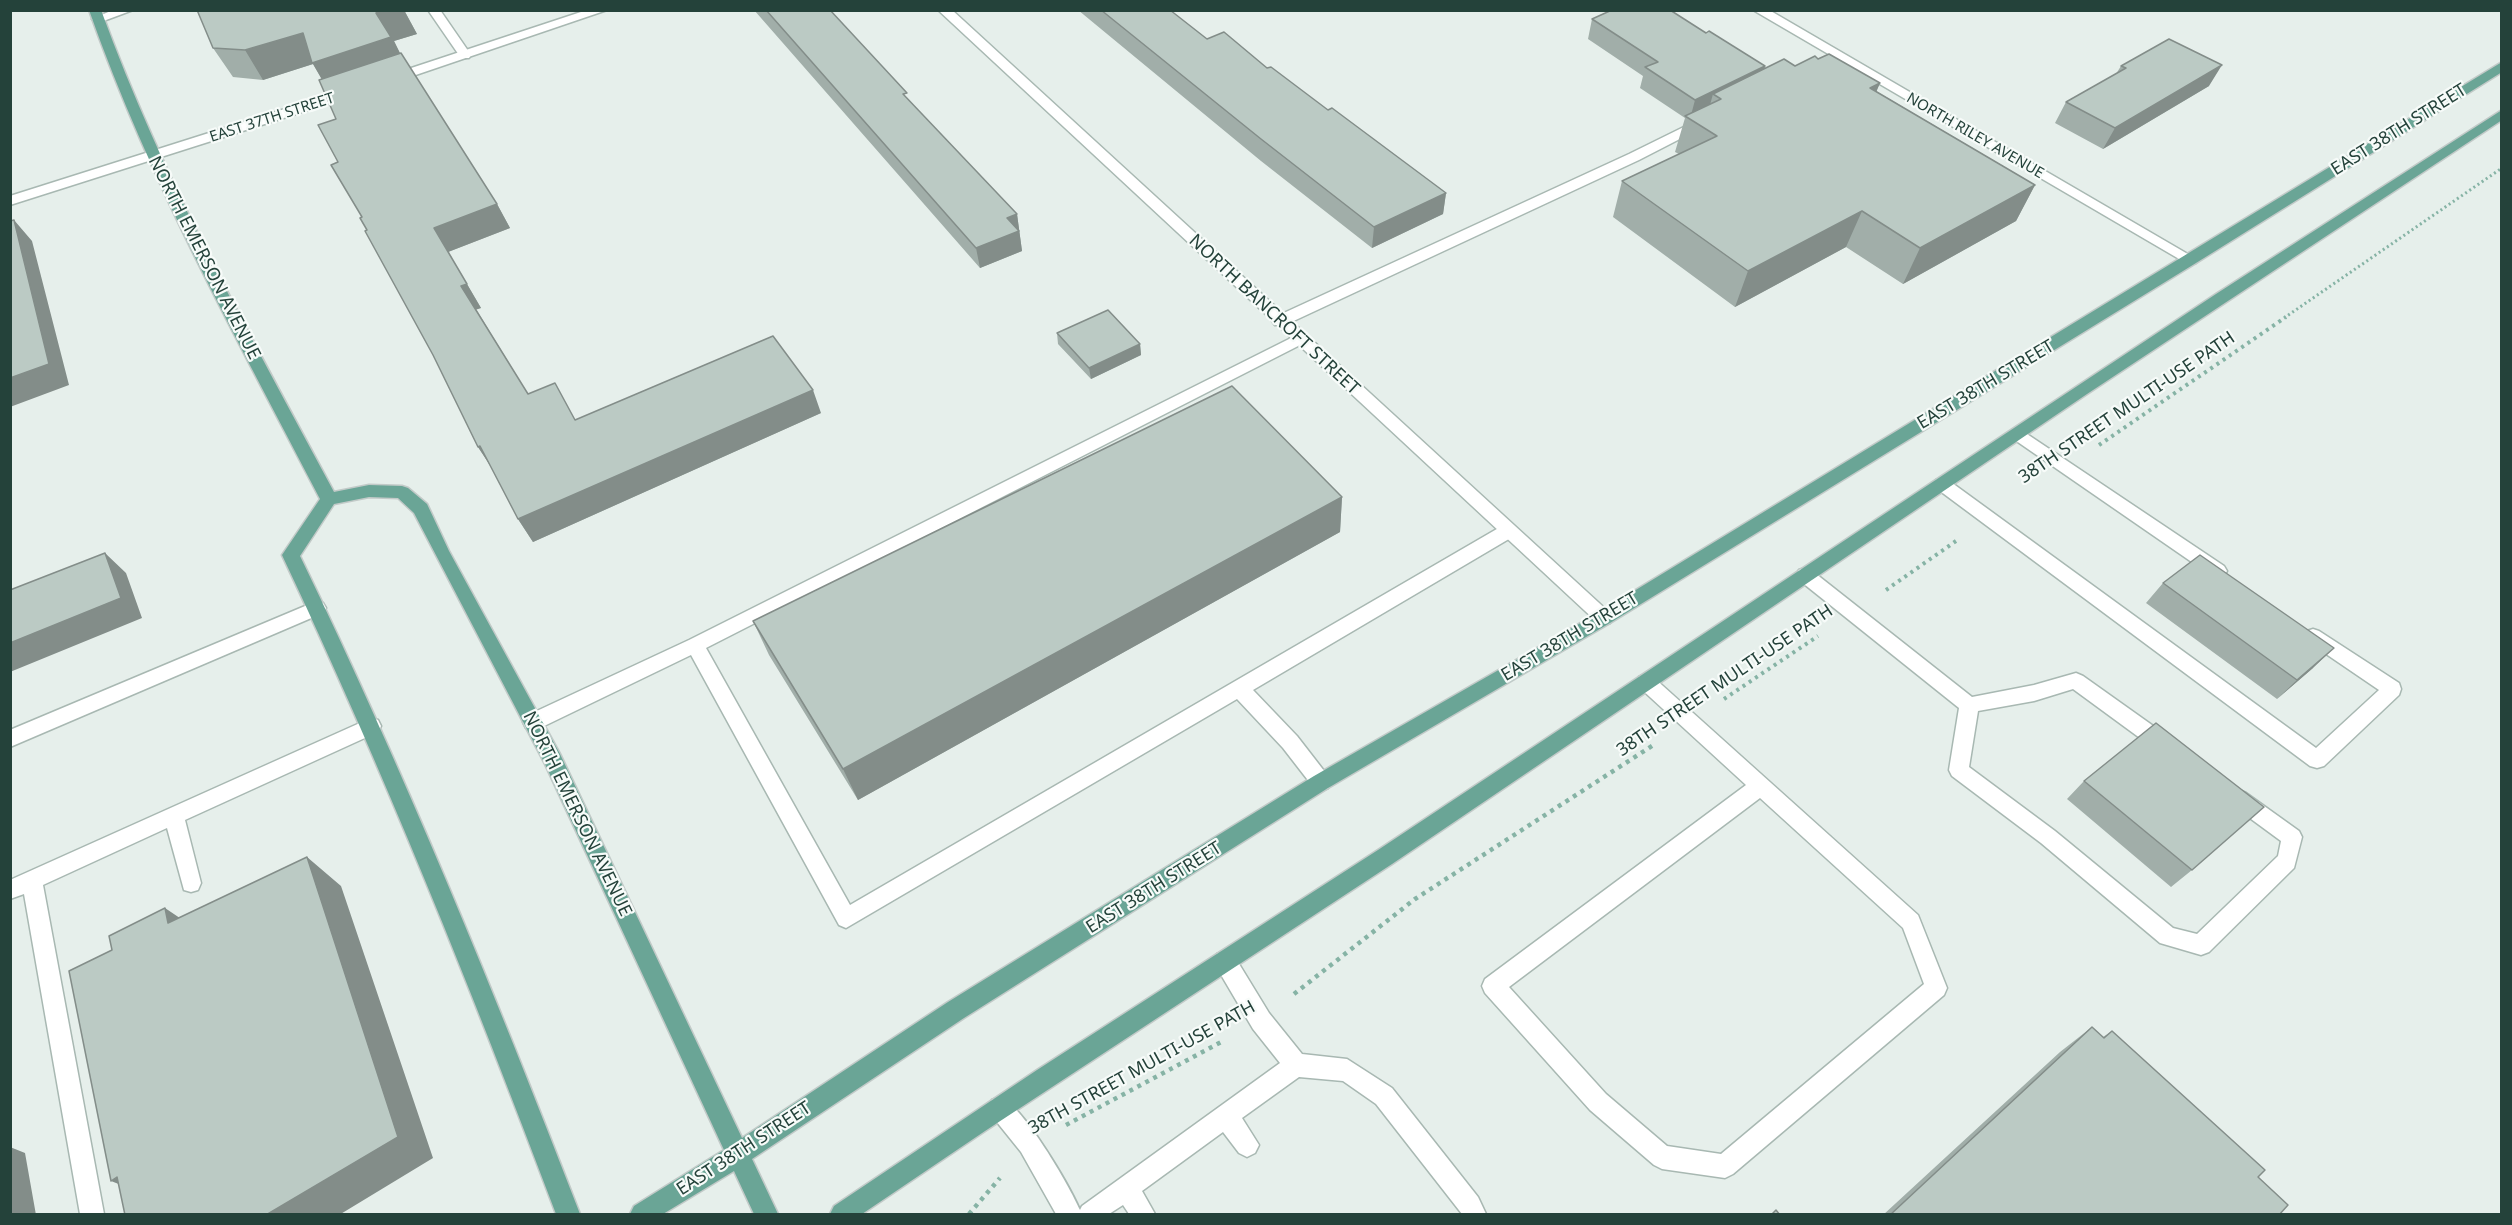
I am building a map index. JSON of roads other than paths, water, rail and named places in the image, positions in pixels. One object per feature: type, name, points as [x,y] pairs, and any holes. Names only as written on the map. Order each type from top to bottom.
[{"type":"main road","name":"NORTH EMERSON AVENUE","points":[[96,15],[128,104],[153,158],[208,270],[329,499],[369,491],[402,492],[422,509],[441,551],[533,722],[766,1215]]},
{"type":"main road","name":"EAST 38TH STREET","points":[[642,1215],[739,1154],[956,1010],[1321,782],[1604,618],[2191,260],[2502,66]]},
{"type":"main road","points":[[842,1215],[1000,1108],[2502,114]]},
{"type":"main road","points":[[329,499],[291,555],[372,726],[490,1013],[568,1215]]},
{"type":"street","points":[[96,15],[127,10]]},
{"type":"street","points":[[434,10],[465,55]]},
{"type":"street","name":"EAST 37TH STREET","points":[[10,201],[153,158],[601,10]]},
{"type":"street","name":"NORTH BANCROFT STREET","points":[[944,10],[1604,618]]},
{"type":"street","name":"NORTH RILEY AVENUE","points":[[1759,10],[1830,58],[2191,260]]},
{"type":"street","points":[[1280,321],[1634,157],[1718,114]]},
{"type":"street","points":[[533,722],[695,645],[1299,339]]},
{"type":"street","points":[[2018,434],[2233,582]]},
{"type":"street","points":[[1942,484],[2317,760],[2392,689],[2303,629]]},
{"type":"street","points":[[695,645],[846,918],[1508,531]]},
{"type":"street","points":[[1805,575],[1969,705],[2034,693],[2076,681],[2179,755]]},
{"type":"street","points":[[10,739],[317,608]]},
{"type":"street","points":[[1646,682],[1911,922],[1936,988],[1725,1166],[1662,1157],[1598,1102],[1494,986],[1760,786]]},
{"type":"street","points":[[1239,688],[1290,742],[1321,782]]},
{"type":"street","points":[[1969,705],[1959,770],[2048,837],[2167,936],[2201,945],[2287,861],[2292,837],[2226,789]]},
{"type":"street","points":[[10,890],[372,726]]},
{"type":"street","points":[[174,815],[191,883]]},
{"type":"street","points":[[32,880],[92,1215]]},
{"type":"street","points":[[1225,961],[1261,1021],[1296,1065]]},
{"type":"street","points":[[1090,1215],[1296,1065],[1347,1070],[1384,1096],[1470,1205],[1474,1215]]},
{"type":"street","points":[[1000,1108],[1029,1144],[1069,1215]]},
{"type":"street","points":[[1226,1116],[1247,1145]]},
{"type":"street","points":[[1126,1188],[1143,1215]]}]
